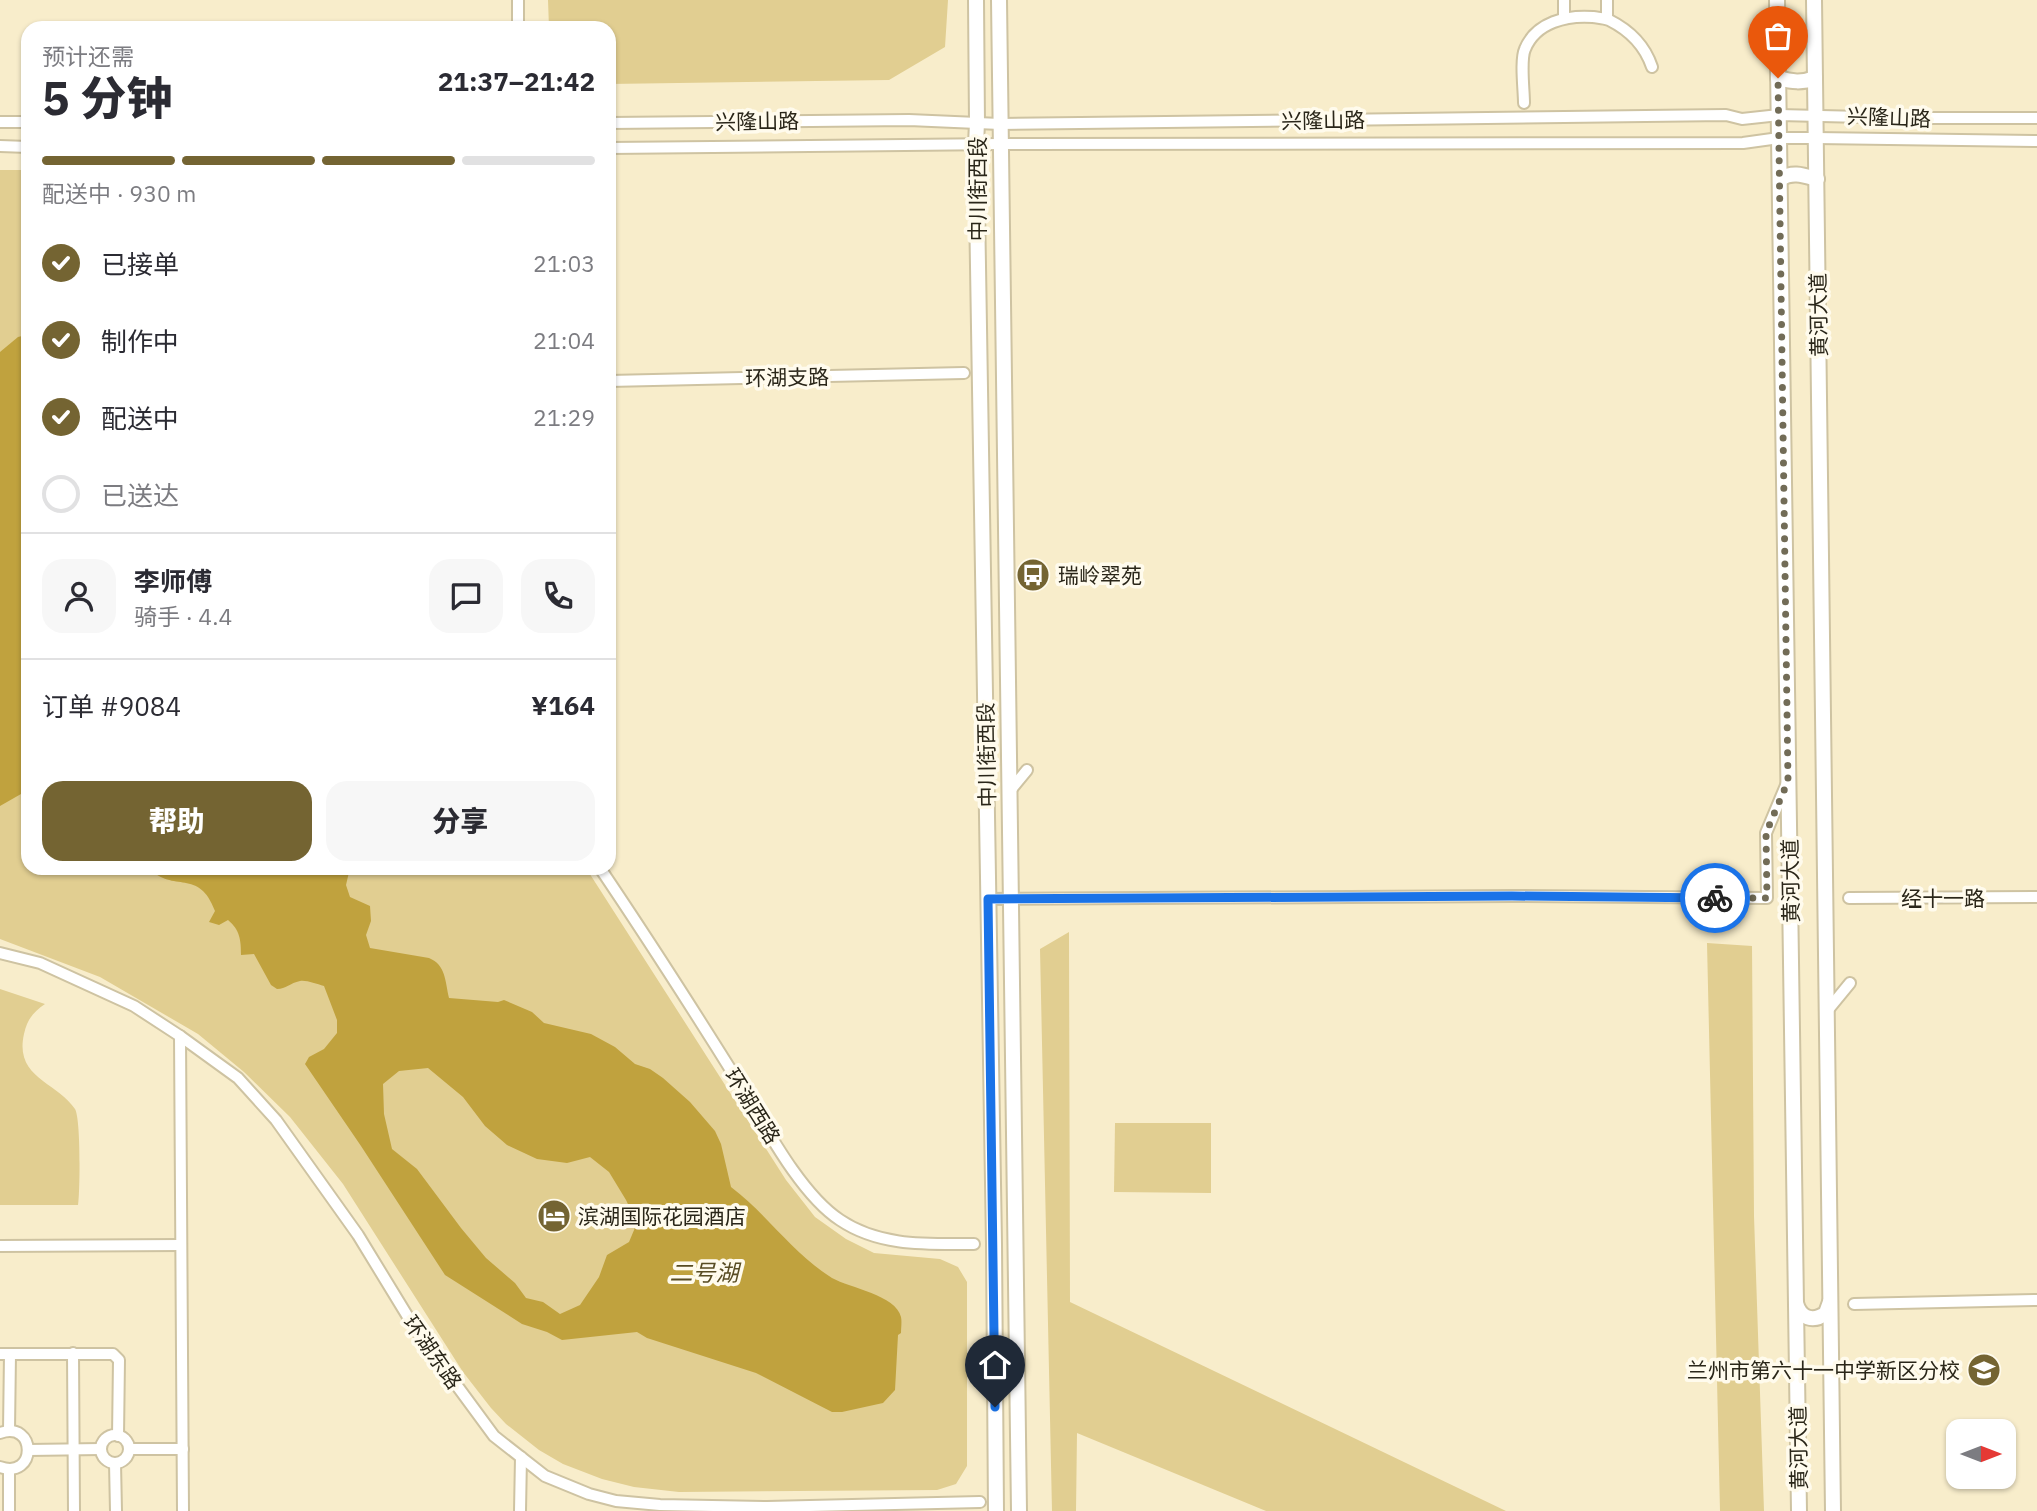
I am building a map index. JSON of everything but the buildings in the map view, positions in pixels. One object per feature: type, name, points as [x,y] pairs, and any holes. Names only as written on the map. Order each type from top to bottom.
[{"type":"main road","name":"中川街西段","points":[[976,0],[975,144],[996,1511]]},
{"type":"main road","name":"中川街西段","points":[[999,0],[1019,1511]]},
{"type":"main road","name":"黄河大道","points":[[1777,0],[1799,1511]]},
{"type":"main road","name":"黄河大道","points":[[1814,0],[1833,1511]]},
{"type":"main road","points":[[977,74],[985,80],[992,80],[1000,74]]},
{"type":"main road","points":[[1778,78],[1791,82],[1805,82],[1815,78]]},
{"type":"main road","points":[[1780,179],[1787,174],[1798,174],[1817,179]]},
{"type":"main road","points":[[1796,1301],[1800,1312],[1810,1319],[1816,1319],[1826,1313],[1830,1302]]},
{"type":"street","points":[[518,0],[518,21]]},
{"type":"street","points":[[1564,0],[1564,18]]},
{"type":"street","points":[[1607,0],[1607,19]]},
{"type":"street","points":[[1524,103],[1523,51],[1531,38],[1544,26],[1564,18],[1607,19],[1631,35],[1648,56],[1652,67]]},
{"type":"street","name":"兴隆山路","points":[[616,123],[909,120],[1000,124],[1696,115],[1726,115],[1742,119],[1816,114],[1905,118],[2037,118]]},
{"type":"street","points":[[1857,116],[1858,138]]},
{"type":"street","points":[[1742,119],[1743,143]]},
{"type":"street","points":[[0,122],[21,122]]},
{"type":"street","name":"兴隆山路","points":[[616,148],[975,144],[1743,143],[1779,138],[2037,141]]},
{"type":"street","points":[[0,146],[21,146]]},
{"type":"street","name":"环湖支路","points":[[616,381],[964,373]]},
{"type":"street","points":[[1009,792],[1027,770]]},
{"type":"street","points":[[988,899],[1500,896],[1767,898],[1766,833],[1788,781]]},
{"type":"street","name":"环湖西路","points":[[605,875],[650,942],[780,1150],[823,1207],[841,1221],[879,1238],[928,1244],[974,1244]]},
{"type":"street","name":"经十一路","points":[[1849,898],[2037,897]]},
{"type":"street","name":"环湖东路","points":[[0,953],[40,962],[134,1006],[180,1035],[238,1078],[276,1120],[358,1235],[416,1330],[495,1436],[545,1476],[589,1494],[616,1501],[660,1505],[767,1507],[980,1502]]},
{"type":"street","points":[[1827,1011],[1850,983]]},
{"type":"street","points":[[180,1035],[183,1511]]},
{"type":"street","points":[[0,1247],[181,1245]]},
{"type":"street","points":[[1854,1304],[2037,1300]]},
{"type":"street","points":[[73,1353],[74,1511]]},
{"type":"street","points":[[9,1511],[5,1468],[23,1464],[29,1450],[23,1436],[5,1432],[5,1354],[113,1354],[119,1360],[118,1436]]},
{"type":"street","points":[[118,1436],[126,1441],[129,1449],[123,1460],[115,1463],[104,1457],[101,1449],[107,1437],[118,1436]]},
{"type":"street","points":[[29,1450],[101,1449]]},
{"type":"street","points":[[129,1449],[183,1449]]},
{"type":"street","points":[[520,1511],[521,1457]]},
{"type":"street","points":[[115,1463],[116,1511]]},
{"type":"shaded area","points":[[548,0],[948,0],[945,47],[889,80],[616,84],[616,21],[549,21]]},
{"type":"shaded area","points":[[0,170],[21,170],[21,875],[590,875],[786,1180],[815,1217],[846,1239],[874,1253],[940,1259],[958,1267],[967,1282],[967,1466],[956,1484],[937,1490],[679,1492],[634,1487],[602,1479],[563,1464],[539,1450],[506,1424],[491,1408],[463,1372],[343,1184],[290,1117],[244,1072],[198,1034],[100,977],[0,939]]},
{"type":"shaded area","points":[[1069,932],[1070,1302],[1506,1511],[1266,1511],[1077,1433],[1076,1511],[1052,1511],[1040,949]]},
{"type":"shaded area","points":[[1707,943],[1752,946],[1754,1216],[1764,1511],[1720,1511]]},
{"type":"shaded area","points":[[0,989],[45,1004],[29,1020],[23,1049],[31,1070],[75,1109],[80,1172],[78,1205],[0,1205]]},
{"type":"shaded area","points":[[1115,1123],[1211,1123],[1211,1193],[1114,1192]]},
{"type":"water","points":[[21,336],[21,794],[0,806],[0,352]]},
{"type":"water","name":"二号湖","points":[[157,875],[348,875],[346,885],[350,897],[370,906],[371,921],[366,935],[370,948],[429,958],[442,969],[449,998],[498,1002],[504,1000],[532,1012],[544,1023],[591,1034],[615,1047],[635,1064],[650,1069],[663,1078],[690,1102],[715,1131],[721,1144],[731,1187],[818,1268],[832,1278],[882,1298],[897,1309],[901,1317],[901,1333],[898,1335],[895,1390],[883,1403],[832,1412],[756,1373],[647,1338],[637,1332],[562,1340],[522,1324],[445,1275],[305,1064],[309,1057],[324,1049],[337,1033],[337,1020],[324,986],[300,981],[277,989],[271,985],[254,954],[241,955],[239,936],[232,924],[228,920],[219,925],[209,922],[215,911],[201,889]],"holes":[[[428,1068],[463,1097],[485,1126],[507,1145],[537,1159],[567,1163],[590,1157],[609,1172],[626,1200],[637,1223],[629,1242],[607,1255],[599,1277],[580,1305],[560,1314],[543,1302],[526,1298],[515,1283],[486,1258],[417,1169],[392,1149],[384,1114],[383,1084],[399,1071]]]},
{"type":"way so far","points":[[1715,898],[1767,898],[1766,833],[1788,781],[1778,78]]},
{"type":"place","name":"瑞岭翠苑","points":[[1033,575]]},
{"type":"place","name":"滨湖国际花园酒店","points":[[554,1216]]},
{"type":"place","name":"兰州市第六十一中学新区分校","points":[[1984,1370]]},
{"type":"route","points":[[995,1407],[988,899],[1512,896],[1715,898]]}]
